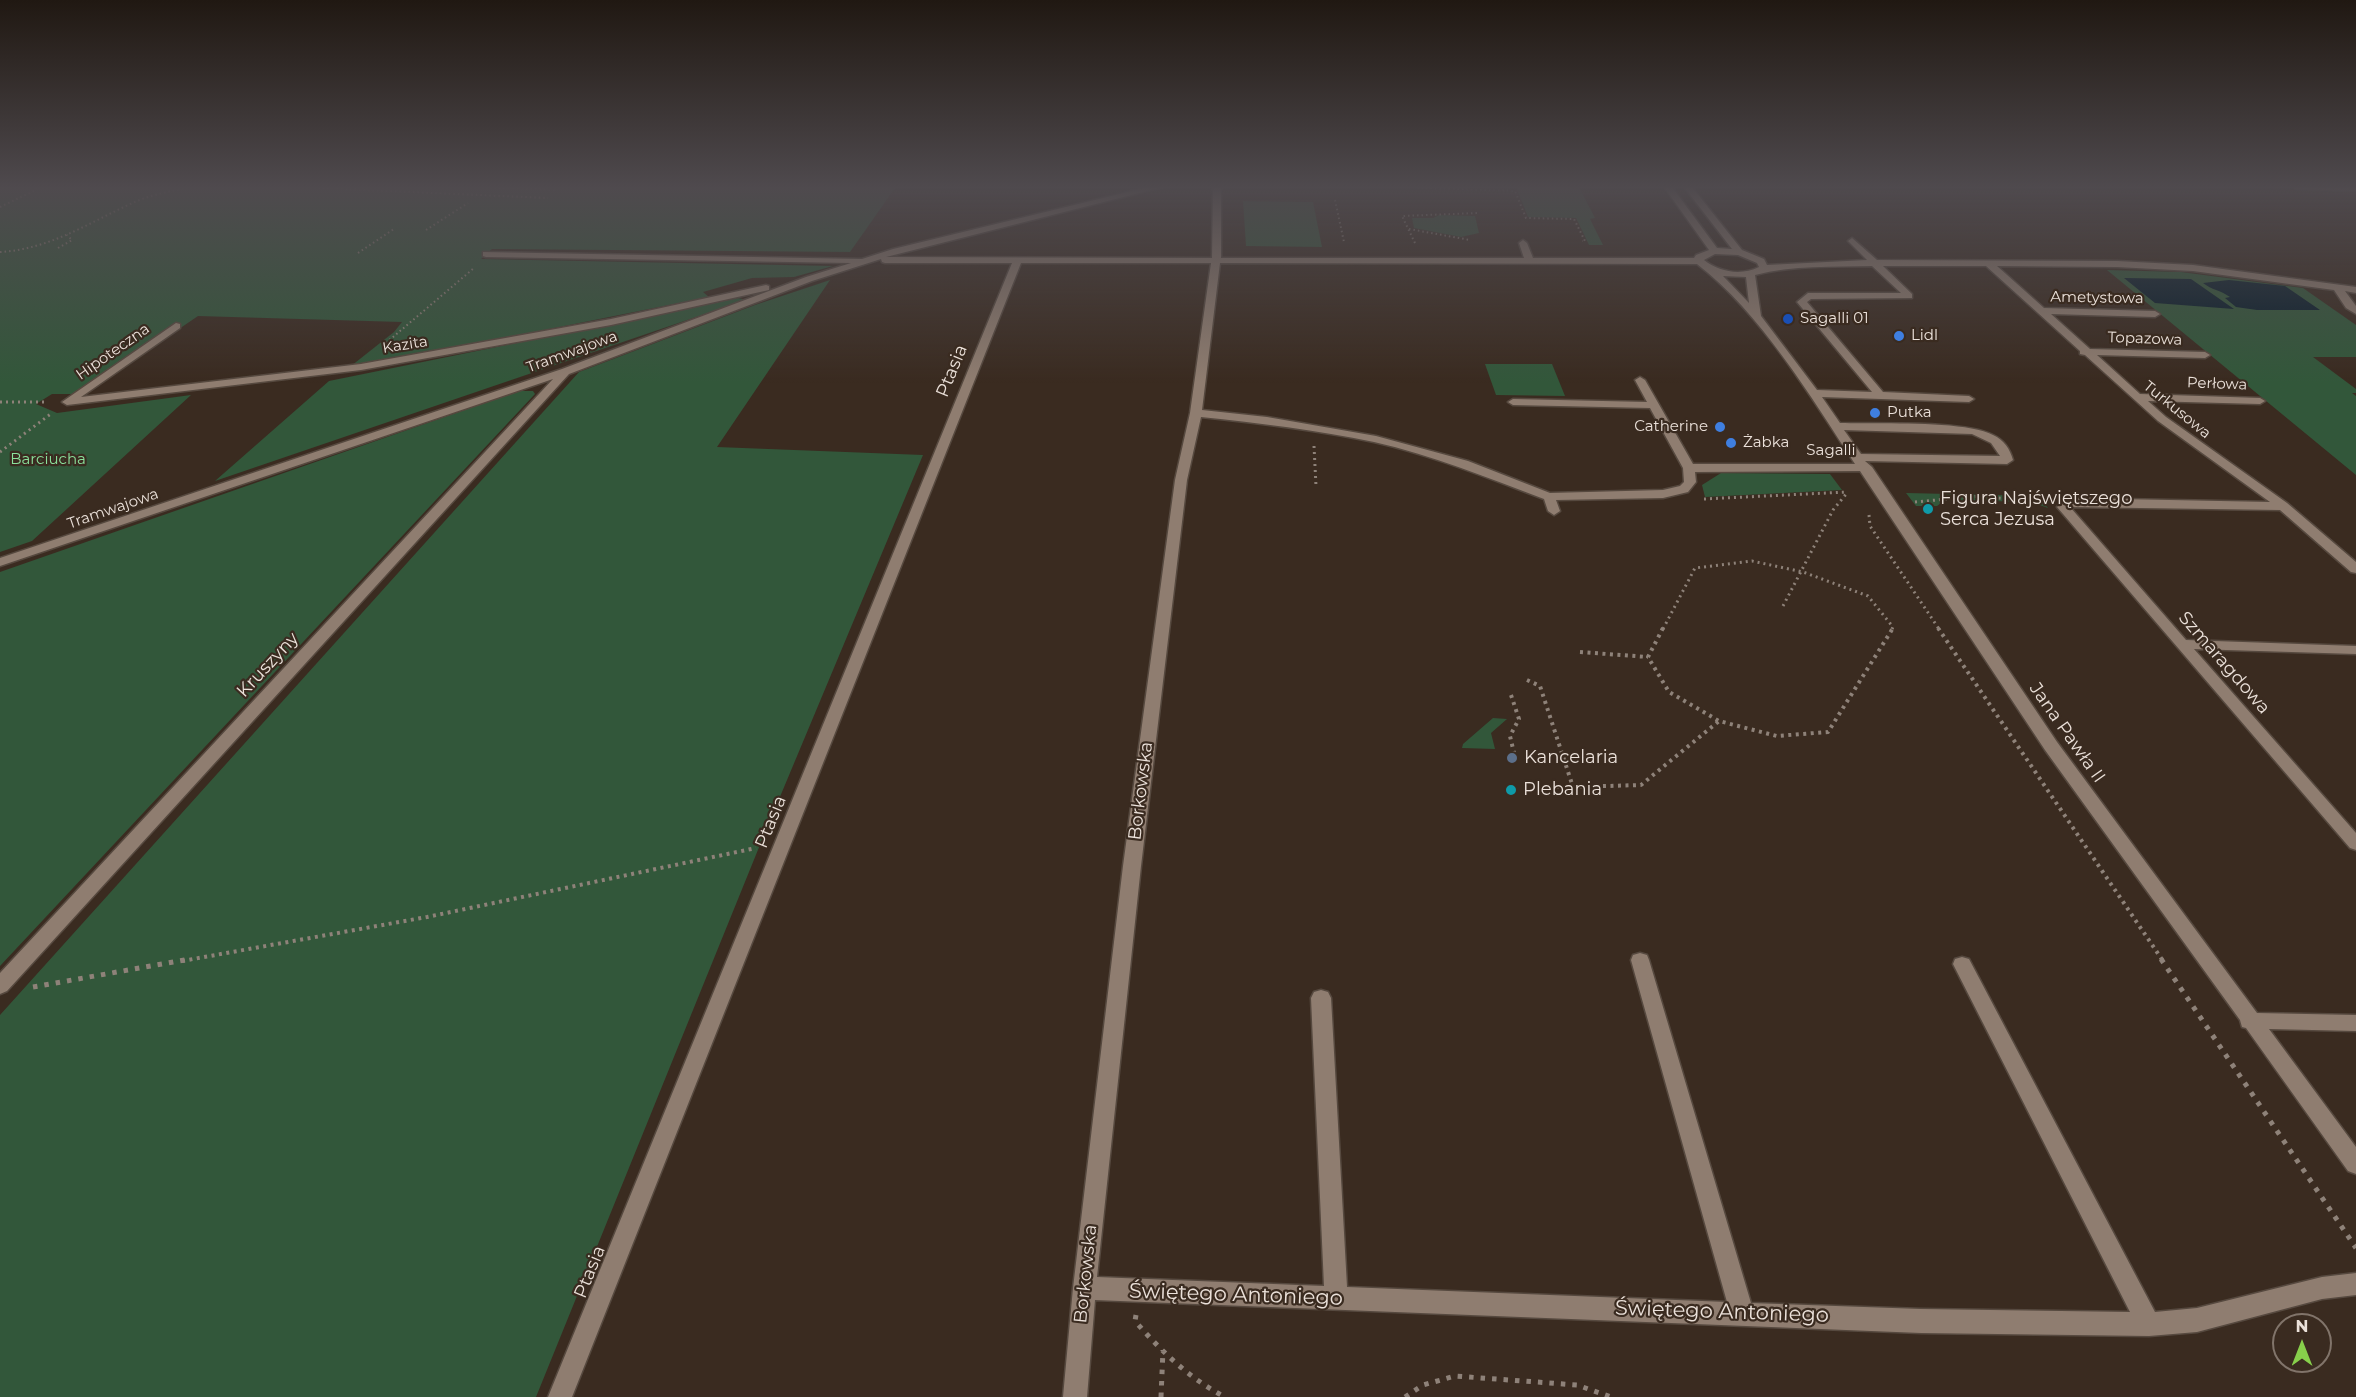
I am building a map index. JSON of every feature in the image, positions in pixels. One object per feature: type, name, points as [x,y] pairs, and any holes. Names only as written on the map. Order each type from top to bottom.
[{"type":"street","name":"Tramwajowa","points":[[0,562],[566,370],[809,279],[893,252]]},
{"type":"street","name":"Borkowska","points":[[1075,1397],[1084,1288],[1132,866],[1181,480],[1196,413],[1216,252]]},
{"type":"street","points":[[1526,252],[1530,261]]},
{"type":"street","points":[[486,254],[871,260],[1700,261],[1702,254],[1707,252]]},
{"type":"street","points":[[1740,252],[1750,255],[1874,263]]},
{"type":"street","points":[[1863,252],[1909,296],[1808,296],[1802,302],[1879,394]]},
{"type":"street","points":[[1750,255],[1761,261],[1764,268]]},
{"type":"street","name":"Ptasia","points":[[560,1397],[1017,260]]},
{"type":"street","name":"Jana Pawła II","points":[[1700,261],[1713,270],[1756,316],[1814,393],[2051,746],[2249,1021],[2356,1164]]},
{"type":"street","points":[[1713,270],[1750,274],[1764,268],[1791,265],[1874,263],[2193,268],[2356,290]]},
{"type":"street","name":"Turkusowa","points":[[1989,264],[2084,352],[2189,441],[2283,506],[2356,569]]},
{"type":"street","name":"Jana Pawła II","points":[[1750,274],[1756,316]]},
{"type":"street","name":"Kazita","points":[[68,402],[361,367],[611,322],[809,279]]},
{"type":"street","points":[[2338,288],[2349,306],[2356,311]]},
{"type":"street","name":"Ametystowa","points":[[2039,311],[2155,314]]},
{"type":"street","name":"Hipoteczna","points":[[68,402],[176,327]]},
{"type":"street","name":"Topazowa","points":[[2084,352],[2205,355]]},
{"type":"street","name":"Kruszyny","points":[[0,986],[566,370]]},
{"type":"street","points":[[1196,413],[1268,420],[1376,439],[1464,464],[1549,497],[1663,494],[1684,489],[1690,482],[1689,468],[1640,380]]},
{"type":"street","points":[[1814,393],[1969,399]]},
{"type":"street","name":"Perłowa","points":[[2138,397],[2260,401]]},
{"type":"street","points":[[1513,402],[1653,405]]},
{"type":"street","name":"Sagalli","points":[[1689,468],[2007,460],[2005,451],[1994,439],[1974,431],[1837,426]]},
{"type":"street","points":[[1549,497],[1554,511]]},
{"type":"street","points":[[2063,507],[2068,502],[2283,506]]},
{"type":"street","name":"Szmaragdowa","points":[[2063,507],[2356,844]]},
{"type":"street","points":[[2182,644],[2356,650]]},
{"type":"street","points":[[1640,960],[1742,1311]]},
{"type":"street","points":[[1962,964],[2149,1324]]},
{"type":"street","points":[[1321,998],[1336,1299]]},
{"type":"street","points":[[2249,1021],[2356,1023]]},
{"type":"street","name":"Świętego Antoniego","points":[[1084,1288],[1336,1299],[1742,1311],[1921,1320],[2149,1324],[2197,1320],[2322,1288],[2356,1284]]},
{"type":"path","points":[[361,367],[407,323],[477,265]]},
{"type":"path","points":[[0,402],[68,402]]},
{"type":"path","points":[[0,452],[68,402]]},
{"type":"path","points":[[1314,441],[1316,486]]},
{"type":"path","points":[[1697,499],[1847,492],[1833,510],[1803,572],[1783,606]]},
{"type":"path","points":[[1909,504],[1951,497],[2024,498],[2063,507]]},
{"type":"path","points":[[1868,505],[1870,526],[2356,1248]]},
{"type":"path","points":[[1752,561],[1803,572],[1868,596],[1893,627],[1827,732],[1778,736],[1719,721],[1670,692],[1648,657],[1695,568],[1752,561]]},
{"type":"path","points":[[1580,652],[1648,657]]},
{"type":"path","points":[[1527,680],[1540,686],[1573,787]]},
{"type":"path","points":[[1511,695],[1519,719],[1510,736],[1514,753]]},
{"type":"path","points":[[1545,787],[1641,784],[1719,721]]},
{"type":"path","points":[[23,989],[428,917],[784,842]]},
{"type":"path","points":[[1145,1333],[1202,1384],[1225,1397]]},
{"type":"path","points":[[1161,1397],[1163,1349]]},
{"type":"path","points":[[1405,1397],[1423,1385],[1455,1376],[1577,1385],[1611,1397]]},
{"type":"green space","name":"Barciucha","points":[[0,252],[488,252],[481,259],[833,266],[794,277],[752,278],[703,292],[709,297],[390,361],[351,366],[394,332],[402,322],[198,316],[84,394],[52,394],[36,404],[57,413],[191,395],[32,541],[0,552]]},
{"type":"green space","points":[[2107,270],[2181,272],[2303,288],[2356,325],[2356,357],[2313,357],[2356,389],[2356,393],[2352,393],[2356,396],[2356,475]]},
{"type":"green space","points":[[830,280],[717,447],[923,455],[764,835],[536,1397],[0,1397],[0,1015],[579,372],[755,305]]},
{"type":"green space","points":[[738,298],[746,300],[215,481],[329,381]]},
{"type":"green space","points":[[1485,364],[1552,364],[1565,396],[1496,395]]},
{"type":"green space","points":[[519,391],[533,391],[535,394],[0,966],[0,572]]},
{"type":"green space","points":[[1721,473],[1830,474],[1842,490],[1705,497],[1702,485]]},
{"type":"green space","points":[[1906,493],[2038,496],[2048,508],[2031,502],[1945,500],[1937,506],[1916,506]]},
{"type":"green space","points":[[1493,718],[1507,719],[1491,733],[1495,749],[1462,748],[1463,744]]},
{"type":"water","points":[[2124,278],[2191,279],[2234,309],[2155,303]]},
{"type":"water","points":[[2229,280],[2285,286],[2320,310],[2257,310],[2236,307],[2225,298],[2230,297],[2203,283]]},
{"type":"place","name":"Sagalli 01","points":[[1788,319]]},
{"type":"place","name":"Lidl","points":[[1899,336]]},
{"type":"place","name":"Putka","points":[[1875,413]]},
{"type":"place","name":"Catherine","points":[[1720,427]]},
{"type":"place","name":"Żabka","points":[[1731,443]]},
{"type":"place","name":"Figura Najświętszego Serca Jezusa","points":[[1928,509]]},
{"type":"place","name":"Kancelaria","points":[[1512,758]]},
{"type":"place","name":"Plebania","points":[[1511,790]]}]
